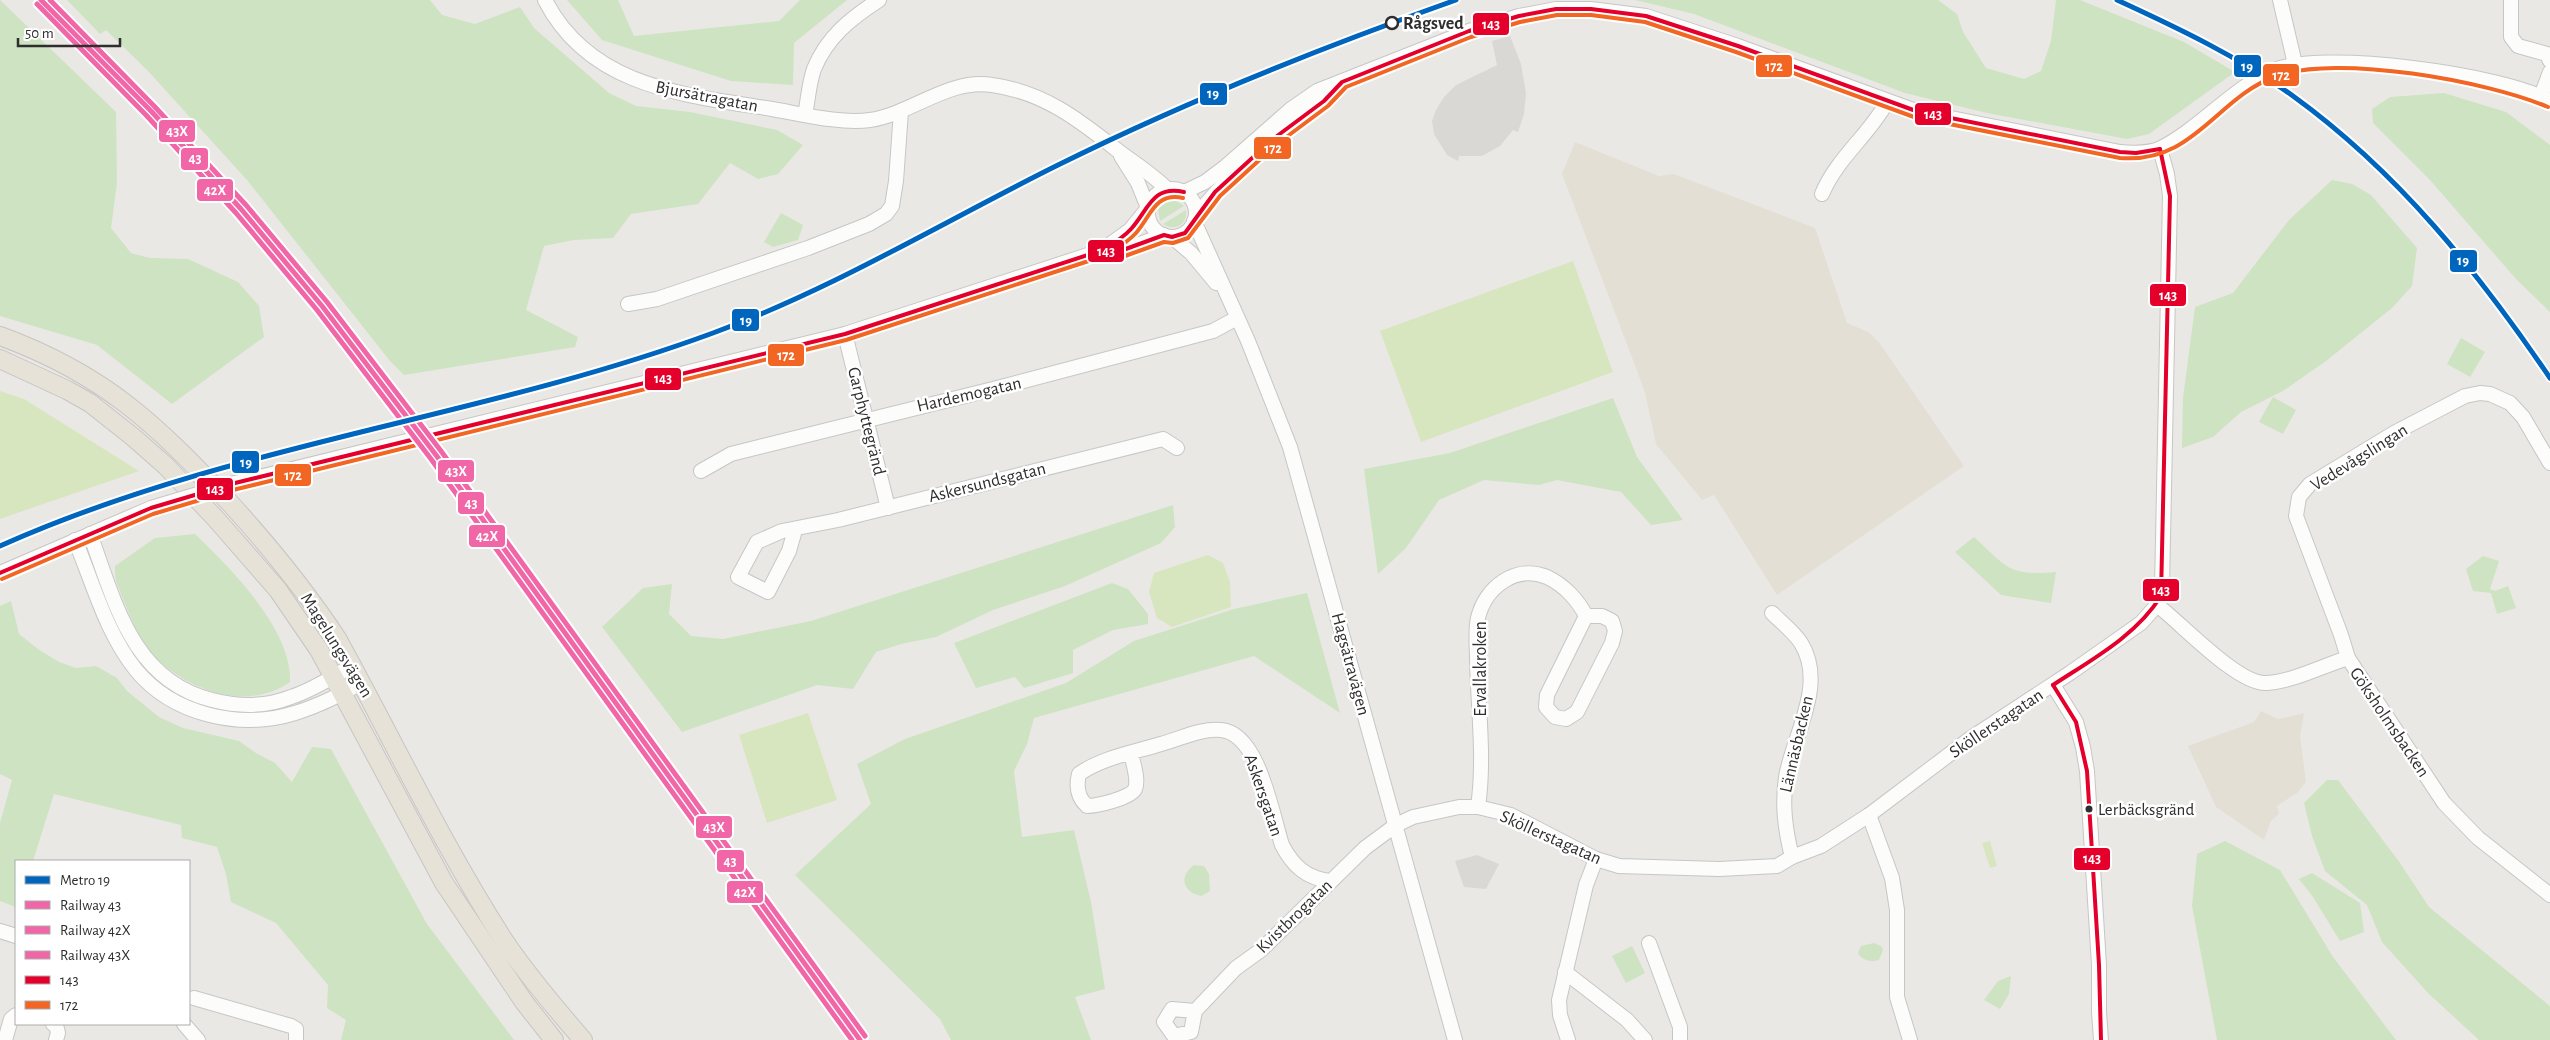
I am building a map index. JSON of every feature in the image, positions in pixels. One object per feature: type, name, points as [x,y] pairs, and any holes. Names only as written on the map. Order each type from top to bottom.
[{"type":"main road","name":"Magelungsvägen","points":[[0,336],[60,361],[102,385],[140,412],[165,435],[275,554],[318,609],[352,666],[461,868],[506,942],[557,1010],[583,1040]]},
{"type":"main road","name":"Magelungsvägen","points":[[0,359],[45,378],[90,403],[134,437],[166,466],[216,519],[278,590],[314,642],[444,883],[524,1002],[554,1040]]},
{"type":"street","name":"Bjursätragatan","points":[[545,0],[565,30],[603,65],[620,74],[655,87],[805,115],[868,120],[901,111],[961,87],[991,84],[1016,90],[1053,104],[1090,127],[1117,150],[1150,173],[1167,189]]},
{"type":"street","points":[[805,115],[814,70],[828,44],[840,28],[879,0]]},
{"type":"street","points":[[2280,0],[2295,64]]},
{"type":"street","points":[[2511,0],[2511,37],[2518,46],[2547,54],[2550,61]]},
{"type":"street","points":[[1100,252],[1130,230],[1148,208],[1155,195],[1167,189],[1184,192],[1205,182],[1226,168],[1292,110],[1317,91],[1469,31],[1519,16],[1556,9],[1591,9],[1646,16],[1692,30],[1887,102],[1947,119],[2120,152],[2136,153],[2160,149],[2273,70],[2295,64],[2331,62],[2467,76],[2516,86],[2545,98],[2550,72]]},
{"type":"street","points":[[0,573],[151,508],[235,483],[451,431],[638,382],[845,334],[1100,252],[1123,250],[1168,236],[1185,233],[1231,176],[1273,138],[1324,101],[1342,82]]},
{"type":"street","points":[[1822,194],[1830,175],[1878,117],[1887,102]]},
{"type":"street","points":[[628,304],[658,299],[808,248],[869,224],[886,214],[892,206],[896,181],[901,111]]},
{"type":"street","points":[[2157,605],[2162,587],[2170,196],[2167,174],[2160,149]]},
{"type":"street","name":"Bjursätragatan","points":[[1117,150],[1138,183],[1148,208]]},
{"type":"street","points":[[1184,192],[1195,207],[1195,219]]},
{"type":"street","points":[[1148,208],[1151,224],[1168,236]]},
{"type":"street","name":"Hagsätravägen","points":[[1195,219],[1290,447],[1455,1040]]},
{"type":"street","name":"Hagsätravägen","points":[[1168,236],[1191,253],[1226,296]]},
{"type":"street","name":"Hardemogatan","points":[[701,471],[731,454],[866,419],[998,388],[1214,331],[1237,318]]},
{"type":"street","name":"Garphyttegränd","points":[[845,334],[888,508]]},
{"type":"street","name":"Vedevågslingan","points":[[2348,658],[2296,516],[2299,497],[2310,484],[2394,433],[2465,396],[2480,393],[2490,394],[2510,403],[2523,417],[2550,463]]},
{"type":"street","name":"Askersundsgatan","points":[[795,530],[788,550],[768,592],[738,577],[757,542],[782,531],[795,530],[888,508],[1163,439],[1177,448]]},
{"type":"street","points":[[90,534],[114,601],[135,644],[154,669],[178,687],[204,698],[250,705],[291,698],[352,666]]},
{"type":"street","points":[[75,540],[111,632],[136,670],[163,695],[192,711],[232,719],[268,719],[295,713],[361,683]]},
{"type":"street","name":"Ervallakroken","points":[[1478,807],[1482,771],[1478,619],[1486,595],[1504,580],[1524,574],[1546,577],[1567,590],[1581,605],[1586,616]]},
{"type":"street","name":"Göksholmsbacken","points":[[2157,605],[2238,673],[2257,683],[2274,682],[2348,658],[2444,803],[2478,838],[2550,895]]},
{"type":"street","name":"Sköllerstagatan","points":[[1396,825],[1413,817],[1459,807],[1478,807],[1511,815],[1596,859],[1619,866],[1719,869],[1777,866],[1792,857],[1821,846],[1869,815],[1971,738],[2053,685],[2141,623],[2157,605]]},
{"type":"street","name":"Lännäsbacken","points":[[1772,613],[1801,644],[1810,670],[1809,697],[1786,775],[1783,801],[1785,828],[1792,857]]},
{"type":"street","points":[[1586,616],[1602,616],[1612,621],[1615,632],[1612,643],[1576,712],[1566,719],[1555,717],[1546,708],[1547,695],[1586,616]]},
{"type":"street","points":[[2053,685],[2076,722],[2084,746],[2099,965],[2098,1012],[2101,1040]]},
{"type":"street","name":"Askersgatan","points":[[1131,753],[1136,783],[1135,790],[1129,795],[1094,806],[1087,806],[1081,800],[1076,783],[1079,774],[1087,768],[1131,753],[1205,731],[1221,730],[1236,735],[1254,756],[1280,840],[1288,857],[1302,872],[1314,879],[1330,881]]},
{"type":"street","points":[[1869,815],[1892,878],[1897,910],[1897,997],[1910,1040]]},
{"type":"street","name":"Kvistbrogatan","points":[[1195,1011],[1236,968],[1261,950],[1372,842],[1396,825]]},
{"type":"street","points":[[1568,1040],[1560,1014],[1559,1000],[1586,885],[1596,859]]},
{"type":"street","points":[[0,931],[15,936]]},
{"type":"street","points":[[1649,943],[1680,1027],[1680,1040]]},
{"type":"street","points":[[1565,972],[1627,1020],[1645,1040]]},
{"type":"street","points":[[194,998],[291,1026],[296,1029],[296,1040]]},
{"type":"street","points":[[5,1040],[11,1019],[15,1016]]},
{"type":"street","points":[[56,1025],[58,1033],[56,1040]]},
{"type":"street","points":[[185,1025],[198,1040]]},
{"type":"shaded area","points":[[1510,36],[1521,64],[1526,93],[1524,114],[1518,132],[1513,130],[1500,146],[1482,156],[1459,156],[1458,161],[1447,155],[1434,134],[1432,121],[1436,110],[1444,97],[1456,85],[1497,65],[1492,41]]},
{"type":"shaded area","points":[[1575,142],[1659,176],[1674,174],[1815,228],[1847,323],[1868,332],[1879,342],[1964,466],[1777,595],[1714,495],[1702,500],[1656,444],[1645,393],[1562,174]]},
{"type":"shaded area","points":[[2261,711],[2278,719],[2304,713],[2300,736],[2306,782],[2297,793],[2277,806],[2279,814],[2271,821],[2264,840],[2216,807],[2188,746],[2254,722]]},
{"type":"shaded area","points":[[1477,855],[1499,864],[1486,889],[1464,887],[1455,861]]},
{"type":"green space","points":[[0,0],[116,112],[117,183],[111,228],[131,253],[150,258],[188,259],[238,282],[259,306],[264,337],[172,404],[97,345],[0,316]]},
{"type":"green space","points":[[67,0],[430,0],[442,15],[475,24],[520,7],[534,28],[609,93],[636,106],[690,112],[777,130],[803,145],[778,174],[758,179],[730,163],[698,204],[631,214],[613,238],[574,240],[544,246],[526,310],[578,337],[575,347],[404,375],[390,361],[247,180],[148,71],[106,30],[100,34]]},
{"type":"green space","points":[[567,0],[618,0],[634,36],[779,21],[800,0],[847,0],[794,43],[793,85],[731,81],[602,40]]},
{"type":"green space","points":[[1635,0],[1938,0],[1957,14],[1963,32],[1986,68],[2024,79],[2041,71],[2051,41],[2056,0],[2080,0],[2184,42],[2235,72],[2149,134],[2127,139],[1987,113],[1905,93],[1694,14]]},
{"type":"green space","points":[[2444,93],[2506,112],[2550,145],[2550,312],[2516,279],[2430,180],[2373,123],[2372,109],[2390,97]]},
{"type":"green space","points":[[2332,180],[2352,184],[2371,195],[2417,248],[2412,286],[2392,308],[2326,361],[2283,391],[2241,412],[2213,437],[2182,448],[2183,398],[2195,307],[2233,293],[2289,220]]},
{"type":"green space","points":[[1168,200],[1175,200],[1184,206],[1160,221],[1158,209]]},
{"type":"green space","points":[[1186,210],[1185,219],[1180,225],[1172,227],[1163,224]]},
{"type":"green space","points":[[781,213],[803,225],[798,240],[773,247],[764,242]]},
{"type":"green space","points":[[1573,261],[1613,372],[1421,442],[1380,331]]},
{"type":"green space","points":[[2461,338],[2485,352],[2470,377],[2447,364]]},
{"type":"green space","points":[[0,391],[24,399],[139,471],[0,519]]},
{"type":"green space","points":[[2273,397],[2296,410],[2283,434],[2259,422]]},
{"type":"green space","points":[[1613,398],[1637,457],[1683,520],[1651,525],[1621,492],[1557,480],[1539,485],[1484,480],[1439,500],[1406,548],[1378,574],[1364,469],[1450,453]]},
{"type":"green space","points":[[1173,505],[1175,527],[1161,543],[1065,586],[993,610],[936,637],[901,644],[876,652],[853,689],[817,685],[682,732],[602,627],[643,588],[672,584],[669,614],[691,636],[723,639],[811,621]]},
{"type":"green space","points":[[195,534],[241,582],[257,601],[270,621],[281,641],[288,662],[290,682],[272,691],[253,696],[234,696],[214,692],[178,676],[162,664],[144,645],[118,587],[115,566],[155,538]]},
{"type":"green space","points":[[1974,537],[2010,568],[2028,573],[2056,572],[2051,603],[2001,595],[1955,552]]},
{"type":"green space","points":[[1208,555],[1223,563],[1230,582],[1231,607],[1172,627],[1157,618],[1149,592],[1154,573]]},
{"type":"green space","points":[[2483,556],[2499,561],[2490,589],[2495,591],[2508,586],[2516,608],[2497,614],[2491,593],[2473,591],[2466,569]]},
{"type":"green space","points":[[1112,583],[1128,589],[1148,614],[1148,624],[1113,630],[1073,650],[1073,673],[1024,688],[1015,677],[976,688],[954,643]]},
{"type":"green space","points":[[1307,593],[1340,713],[1254,656],[1034,718],[1027,744],[1014,771],[1022,837],[1074,830],[1091,902],[1105,989],[1075,997],[1091,1040],[951,1040],[940,1019],[795,875],[871,804],[857,764],[905,739],[1066,683],[1134,641],[1234,609]]},
{"type":"green space","points":[[11,601],[19,634],[59,662],[76,668],[96,666],[117,678],[127,691],[159,717],[183,728],[239,741],[275,763],[292,782],[312,747],[331,749],[427,924],[514,1040],[341,1040],[346,1020],[327,1008],[328,985],[276,923],[231,902],[226,874],[217,847],[182,838],[181,825],[54,794],[33,860],[15,860],[15,907],[0,901],[0,823],[12,780],[0,774],[0,606]]},
{"type":"green space","points":[[808,713],[837,800],[767,823],[739,735]]},
{"type":"green space","points":[[2327,780],[2338,780],[2400,863],[2429,907],[2550,1006],[2550,1040],[2479,1040],[2428,993],[2382,942],[2367,905],[2325,871],[2312,836],[2304,803]]},
{"type":"green space","points":[[1990,841],[1997,866],[1990,868],[1982,843]]},
{"type":"green space","points":[[2225,841],[2280,870],[2333,957],[2396,1040],[2217,1040],[2192,906],[2197,854]]},
{"type":"green space","points":[[1194,865],[1204,866],[1209,874],[1210,891],[1201,896],[1190,891],[1185,884],[1186,874]]},
{"type":"green space","points":[[2312,873],[2360,903],[2364,932],[2340,941],[2313,897],[2299,879]]},
{"type":"green space","points":[[1874,943],[1881,946],[1883,950],[1879,960],[1867,960],[1859,955],[1861,946]]},
{"type":"green space","points":[[1632,946],[1645,973],[1626,983],[1612,956]]},
{"type":"green space","points":[[2011,976],[2009,994],[2000,1009],[1984,1000],[1998,981]]},
{"type":"metro line","name":"19","points":[[0,546],[87,511],[175,482],[264,456],[535,388],[625,363],[713,333],[845,276],[1058,165],[1155,119],[1304,56],[1456,0]]},
{"type":"metro line","name":"19","points":[[2117,0],[2185,32],[2251,68],[2293,96],[2367,157],[2434,226],[2465,262],[2550,378]]},
{"type":"rail line","name":"43","points":[[41,0],[151,111],[241,209],[322,306],[436,455],[860,1040]]},
{"type":"rail line","name":"43X","points":[[50,0],[155,107],[246,205],[327,302],[441,451],[865,1036]]},
{"type":"rail line","name":"42X","points":[[37,4],[146,115],[236,213],[317,310],[431,459],[852,1040]]},
{"type":"transit line","name":"143","points":[[0,573],[151,508],[235,483],[845,334],[1100,251],[1123,250],[1164,235],[1172,237],[1185,233],[1215,192],[1273,139],[1324,101],[1342,82],[1469,31],[1519,16],[1556,9],[1591,9],[1646,16],[1738,46],[1916,111],[2120,152],[2136,153],[2160,149]]},
{"type":"transit line","name":"172","points":[[2,579],[153,514],[237,489],[846,340],[1101,257],[1125,256],[1164,242],[1173,243],[1188,238],[1220,196],[1277,144],[1328,106],[1346,87],[1471,37],[1520,22],[1557,15],[1591,15],[1645,22],[1736,52],[1914,117],[2120,158],[2145,157],[2167,151],[2203,128],[2255,86],[2276,76],[2303,70],[2336,68],[2373,69],[2412,74],[2488,88],[2548,107]]},
{"type":"transit line","name":"143","points":[[2053,685],[2126,635],[2151,610],[2161,596],[2170,196],[2160,149]]},
{"type":"transit line","name":"143","points":[[1100,252],[1128,232],[1152,200],[1158,195],[1173,191],[1184,192]]},
{"type":"transit line","name":"172","points":[[1104,257],[1132,237],[1160,202],[1174,197],[1183,198]]},
{"type":"transit line","name":"143","points":[[2053,685],[2076,722],[2087,771],[2099,965],[2101,1040]]},
{"type":"place","name":"Rågsved","points":[[1392,23]]},
{"type":"place","name":"Lerbäcksgränd","points":[[2089,809]]}]
